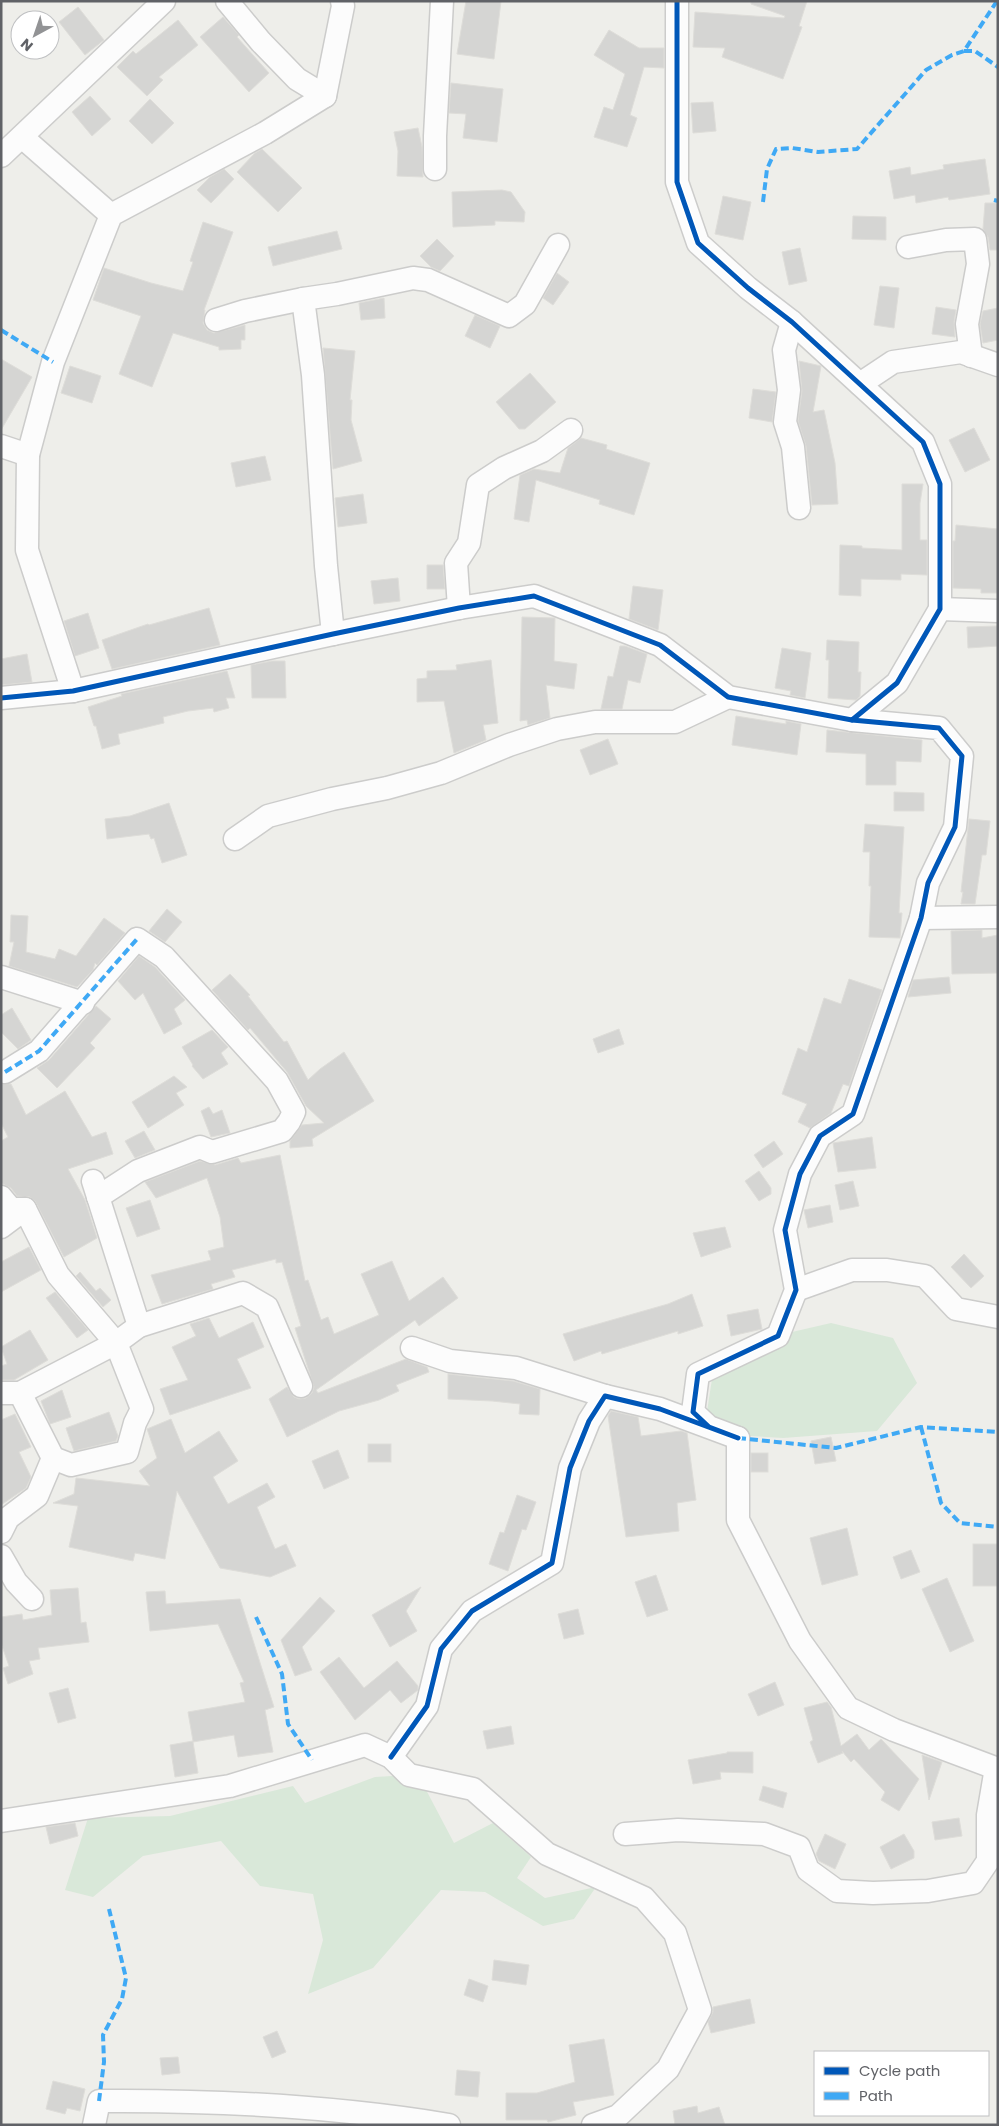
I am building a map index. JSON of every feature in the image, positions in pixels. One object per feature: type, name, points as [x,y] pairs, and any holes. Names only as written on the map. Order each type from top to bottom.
[{"type":"street","points":[[1,156],[164,1]]},
{"type":"street","points":[[227,1],[261,42],[297,79],[325,96]]},
{"type":"street","points":[[73,691],[28,550],[28,454],[54,362],[110,215],[265,133],[325,96],[343,6],[342,1]]},
{"type":"street","points":[[435,169],[442,1]]},
{"type":"street","points":[[677,1],[677,182],[698,243],[748,288],[792,322],[923,442],[940,484],[940,610],[898,683],[852,720]]},
{"type":"street","points":[[22,137],[110,215]]},
{"type":"street","points":[[908,247],[946,240],[975,239],[978,264],[967,324],[971,356]]},
{"type":"street","points":[[216,320],[245,311],[413,278],[428,280],[509,316],[525,304],[558,245]]},
{"type":"street","points":[[303,299],[313,375],[325,556],[333,634]]},
{"type":"street","points":[[792,322],[784,350],[789,390],[785,422],[793,447],[799,508]]},
{"type":"street","points":[[860,384],[893,362],[961,352],[998,366]]},
{"type":"street","points":[[459,608],[456,563],[469,543],[478,485],[504,468],[542,451],[571,430]]},
{"type":"street","points":[[1,446],[28,454]]},
{"type":"street","points":[[1,698],[73,691],[459,608],[534,596],[660,645],[728,697],[852,720],[939,728],[962,756],[955,828],[928,883],[921,918],[854,1114],[820,1136],[800,1174],[785,1230],[796,1290],[778,1336],[698,1374],[693,1412],[709,1427],[738,1438]]},
{"type":"street","points":[[940,610],[998,611]]},
{"type":"street","points":[[235,839],[268,816],[332,799],[387,788],[441,773],[509,745],[557,729],[595,722],[675,722],[728,697]]},
{"type":"street","points":[[921,918],[998,916]]},
{"type":"street","points":[[5,1072],[39,1052],[137,939],[164,956],[277,1081],[294,1112],[282,1131],[212,1152],[200,1147],[96,1189],[140,1326]]},
{"type":"street","points":[[1,978],[83,1003]]},
{"type":"street","points":[[1,1197],[11,1209],[24,1209]]},
{"type":"street","points":[[24,1209],[58,1275],[116,1344],[142,1408],[135,1423],[127,1452],[70,1465],[53,1458],[10,1393],[116,1344],[140,1326],[243,1293],[267,1307],[301,1386]]},
{"type":"street","points":[[1,1226],[24,1209]]},
{"type":"street","points":[[796,1290],[852,1270],[887,1270],[925,1276],[956,1309],[998,1317]]},
{"type":"street","points":[[412,1348],[450,1361],[516,1368],[605,1396],[660,1409],[738,1438]]},
{"type":"street","points":[[392,1757],[427,1706],[441,1649],[466,1618],[472,1611],[552,1563],[570,1468],[588,1420],[605,1396]]},
{"type":"street","points":[[625,1834],[678,1830],[764,1834],[798,1847],[808,1870],[837,1891],[873,1893],[928,1892],[974,1883],[993,1862],[988,1815],[997,1768],[894,1730],[848,1708],[800,1641],[738,1520],[738,1438]]},
{"type":"street","points":[[1,1532],[8,1518],[37,1496],[53,1458]]},
{"type":"street","points":[[1,1556],[16,1582],[32,1599]]},
{"type":"street","points":[[1,1821],[230,1786],[365,1745],[392,1757],[409,1775],[472,1789],[547,1854],[644,1898],[675,1932],[700,2010],[668,2068],[618,2121],[593,2125]]},
{"type":"street","points":[[94,2125],[99,2101],[178,2100],[309,2107],[449,2125]]},
{"type":"green space","points":[[831,1323],[893,1338],[917,1383],[877,1431],[783,1438],[718,1434],[706,1418],[712,1379],[792,1332]]},
{"type":"green space","points":[[409,1775],[424,1786],[454,1843],[493,1823],[531,1857],[517,1878],[545,1898],[596,1887],[574,1919],[543,1926],[485,1892],[441,1890],[373,1968],[308,1994],[323,1940],[313,1894],[260,1886],[221,1841],[143,1856],[93,1897],[65,1890],[88,1818],[170,1816],[293,1786],[305,1803],[375,1777]]},
{"type":"building","points":[[466,1],[501,1],[494,59],[457,54]]},
{"type":"building","points":[[751,1],[807,1],[799,26],[802,27],[783,79],[722,57],[725,48],[693,47],[695,12],[784,18],[785,16],[751,4]]},
{"type":"building","points":[[78,7],[104,40],[85,55],[60,21]]},
{"type":"building","points":[[223,17],[239,35],[237,37],[269,73],[249,92],[200,37]]},
{"type":"building","points":[[178,20],[198,45],[159,77],[163,80],[147,96],[117,67],[133,51],[136,54]]},
{"type":"building","points":[[609,30],[639,48],[664,48],[664,68],[644,67],[630,115],[637,118],[627,147],[594,137],[604,107],[613,110],[625,74],[594,55]]},
{"type":"building","points":[[451,83],[503,89],[497,142],[463,138],[466,114],[449,113]]},
{"type":"building","points":[[90,96],[111,119],[92,136],[72,112]]},
{"type":"building","points":[[150,99],[174,123],[152,144],[129,121]]},
{"type":"building","points":[[713,102],[716,131],[693,133],[691,103]]},
{"type":"building","points":[[418,128],[422,147],[423,177],[397,176],[398,151],[394,132]]},
{"type":"building","points":[[262,149],[302,188],[278,212],[237,172],[255,153]]},
{"type":"building","points":[[985,159],[990,194],[949,200],[948,197],[916,203],[915,195],[894,199],[889,171],[910,167],[911,175],[944,169],[943,165]]},
{"type":"building","points":[[224,169],[234,179],[211,203],[197,190],[210,177]]},
{"type":"building","points":[[502,190],[511,192],[525,212],[524,222],[495,221],[495,225],[453,227],[452,192]]},
{"type":"building","points":[[723,196],[751,202],[743,240],[715,234]]},
{"type":"building","points":[[985,203],[998,203],[998,250],[990,250],[988,237],[983,229]]},
{"type":"building","points":[[853,216],[886,217],[886,240],[852,239]]},
{"type":"building","points":[[203,222],[233,232],[204,310],[203,323],[207,330],[214,333],[245,325],[245,340],[241,340],[241,349],[219,350],[219,347],[173,333],[152,387],[119,374],[141,316],[93,300],[104,268],[183,291],[193,262],[190,261]]},
{"type":"building","points":[[337,231],[342,249],[273,266],[268,247]]},
{"type":"building","points":[[437,239],[454,256],[440,271],[431,267],[420,256]]},
{"type":"building","points":[[800,248],[807,281],[789,285],[782,252]]},
{"type":"building","points":[[557,273],[569,282],[553,305],[543,298]]},
{"type":"building","points":[[880,286],[899,288],[894,328],[874,325]]},
{"type":"building","points":[[384,298],[385,318],[361,320],[359,303]]},
{"type":"building","points":[[936,307],[956,310],[954,322],[955,337],[932,334]]},
{"type":"building","points":[[998,308],[998,340],[983,343],[980,324],[983,311]]},
{"type":"building","points":[[475,315],[500,326],[490,348],[465,336]]},
{"type":"building","points":[[323,348],[355,351],[350,400],[352,400],[351,420],[362,461],[333,469]]},
{"type":"building","points":[[1,359],[32,377],[1,430]]},
{"type":"building","points":[[799,361],[821,366],[813,412],[824,410],[835,463],[838,504],[812,505],[806,446],[798,421],[802,391]]},
{"type":"building","points":[[70,366],[101,376],[92,403],[61,393]]},
{"type":"building","points":[[530,373],[556,402],[525,429],[519,429],[496,402]]},
{"type":"building","points":[[753,389],[776,392],[772,422],[749,418]]},
{"type":"building","points":[[974,428],[990,460],[965,472],[949,440]]},
{"type":"building","points":[[581,438],[607,445],[606,449],[650,463],[634,515],[599,504],[600,500],[536,480],[529,522],[514,519],[520,475],[534,469],[560,473],[568,448]]},
{"type":"building","points":[[265,456],[271,480],[236,487],[231,463]]},
{"type":"building","points":[[902,484],[923,484],[920,503],[920,540],[927,540],[927,575],[901,574],[901,580],[861,579],[861,596],[839,595],[840,545],[902,550]]},
{"type":"building","points":[[363,494],[367,523],[338,527],[335,498]]},
{"type":"building","points":[[956,525],[998,529],[998,593],[981,593],[981,589],[953,588],[953,541],[955,541]]},
{"type":"building","points":[[427,565],[443,565],[445,589],[427,589]]},
{"type":"building","points":[[398,578],[400,601],[374,604],[371,581]]},
{"type":"building","points":[[633,586],[663,590],[658,630],[629,619]]},
{"type":"building","points":[[209,608],[220,645],[112,669],[102,640],[148,624]]},
{"type":"building","points":[[88,613],[99,648],[75,656],[64,621]]},
{"type":"building","points":[[522,617],[555,618],[554,661],[577,664],[574,689],[546,685],[550,718],[528,725],[527,720],[520,721]]},
{"type":"building","points":[[998,626],[998,646],[968,648],[967,627]]},
{"type":"building","points":[[827,640],[859,642],[858,672],[861,672],[860,696],[856,700],[828,698],[829,660],[826,660]]},
{"type":"building","points":[[620,646],[647,654],[640,683],[628,680],[622,709],[601,709],[608,676],[613,677]]},
{"type":"building","points":[[782,648],[811,653],[805,698],[790,695],[791,691],[775,688]]},
{"type":"building","points":[[27,654],[32,682],[1,685],[1,659]]},
{"type":"building","points":[[491,660],[498,723],[483,725],[486,740],[454,753],[444,701],[417,702],[417,679],[427,678],[427,671],[457,670],[456,665]]},
{"type":"building","points":[[272,661],[285,661],[286,698],[252,698],[251,665]]},
{"type":"building","points":[[227,671],[235,698],[226,698],[229,708],[214,712],[213,708],[188,711],[163,717],[164,723],[118,734],[120,744],[102,749],[96,726],[94,726],[88,707],[122,696],[121,694]]},
{"type":"building","points":[[736,716],[786,724],[786,721],[801,724],[797,755],[732,745]]},
{"type":"building","points":[[827,730],[922,740],[921,762],[896,761],[896,785],[866,785],[866,754],[826,752]]},
{"type":"building","points":[[608,739],[618,764],[590,775],[580,750]]},
{"type":"building","points":[[894,792],[924,793],[924,811],[894,811]]},
{"type":"building","points":[[169,803],[187,855],[162,863],[154,838],[151,839],[149,834],[107,839],[105,819],[130,816]]},
{"type":"building","points":[[969,819],[990,821],[986,855],[982,855],[975,904],[961,904],[963,892],[961,892]]},
{"type":"building","points":[[865,824],[904,827],[899,913],[902,913],[900,938],[869,937],[870,852],[863,852]]},
{"type":"building","points":[[167,909],[182,922],[165,942],[149,931]]},
{"type":"building","points":[[11,915],[28,916],[26,952],[55,959],[59,949],[76,956],[104,918],[125,933],[97,965],[95,963],[93,970],[77,987],[9,966],[14,942],[10,942]]},
{"type":"building","points":[[982,930],[982,938],[998,935],[998,973],[952,974],[951,931]]},
{"type":"building","points":[[139,956],[155,967],[185,1000],[174,1009],[182,1024],[164,1034],[143,993],[135,1000],[118,981]]},
{"type":"building","points":[[230,974],[250,995],[248,996],[284,1042],[287,1041],[308,1080],[344,1052],[374,1101],[312,1139],[313,1146],[290,1148],[290,1141],[302,1125],[324,1123],[306,1106],[287,1072],[250,1028],[248,1030],[212,990]]},
{"type":"building","points":[[949,977],[951,993],[908,997],[913,980]]},
{"type":"building","points":[[849,979],[882,990],[849,1086],[843,1084],[831,1113],[810,1128],[798,1122],[807,1104],[782,1094],[798,1048],[807,1052],[824,998],[841,1004]]},
{"type":"building","points":[[96,1006],[111,1019],[90,1043],[95,1048],[57,1088],[37,1068],[49,1060]]},
{"type":"building","points":[[12,1008],[31,1040],[18,1049],[1,1032],[1,1015]]},
{"type":"building","points":[[619,1029],[624,1044],[598,1053],[593,1039]]},
{"type":"building","points":[[212,1030],[228,1047],[221,1053],[228,1064],[203,1079],[192,1066],[182,1047]]},
{"type":"building","points":[[174,1076],[187,1087],[176,1093],[184,1105],[148,1128],[132,1102]]},
{"type":"building","points":[[1,1084],[11,1084],[26,1115],[65,1091],[92,1137],[106,1132],[113,1154],[68,1169],[85,1200],[97,1238],[64,1257],[35,1201],[30,1197],[17,1196],[11,1188],[1,1183],[1,1141],[8,1137],[1,1123]]},
{"type":"building","points":[[209,1107],[213,1114],[222,1110],[230,1133],[211,1137],[201,1111]]},
{"type":"building","points":[[144,1131],[155,1150],[135,1158],[125,1141]]},
{"type":"building","points":[[872,1137],[876,1168],[838,1172],[833,1143]]},
{"type":"building","points":[[774,1141],[783,1154],[763,1168],[754,1155]]},
{"type":"building","points":[[280,1155],[305,1281],[308,1280],[321,1320],[328,1317],[334,1334],[379,1315],[361,1274],[392,1261],[409,1301],[443,1277],[458,1298],[419,1326],[415,1320],[316,1390],[318,1393],[406,1359],[427,1367],[429,1372],[396,1385],[399,1391],[379,1400],[339,1411],[287,1437],[269,1399],[287,1387],[294,1397],[299,1399],[306,1398],[312,1393],[314,1387],[295,1328],[301,1326],[282,1262],[276,1263],[276,1259],[232,1270],[235,1277],[211,1284],[213,1289],[162,1304],[151,1275],[211,1260],[208,1251],[224,1247],[220,1217],[207,1178],[156,1198],[145,1182],[200,1161],[215,1165],[238,1158],[241,1163]]},
{"type":"building","points":[[759,1171],[771,1188],[771,1194],[759,1201],[745,1181]]},
{"type":"building","points":[[853,1181],[859,1206],[840,1210],[835,1185]]},
{"type":"building","points":[[150,1200],[160,1229],[137,1237],[126,1208]]},
{"type":"building","points":[[830,1205],[833,1222],[808,1228],[804,1210]]},
{"type":"building","points":[[725,1227],[731,1247],[701,1257],[693,1233]]},
{"type":"building","points":[[29,1247],[41,1270],[1,1292],[1,1262]]},
{"type":"building","points":[[964,1254],[984,1276],[971,1288],[951,1267]]},
{"type":"building","points":[[80,1272],[96,1291],[100,1288],[111,1300],[103,1307],[76,1276]]},
{"type":"building","points":[[55,1292],[88,1330],[77,1338],[46,1298]]},
{"type":"building","points":[[692,1294],[703,1326],[678,1334],[678,1331],[602,1354],[601,1351],[574,1361],[563,1334],[668,1304]]},
{"type":"building","points":[[758,1309],[762,1329],[731,1336],[727,1315]]},
{"type":"building","points":[[209,1318],[219,1338],[253,1322],[264,1347],[237,1359],[251,1388],[170,1415],[160,1389],[188,1380],[172,1347],[196,1336],[190,1324]]},
{"type":"building","points":[[30,1330],[48,1360],[14,1380],[1,1380],[1,1366],[7,1364],[1,1347]]},
{"type":"building","points":[[448,1374],[513,1381],[540,1389],[539,1415],[519,1414],[520,1404],[448,1399]]},
{"type":"building","points":[[62,1390],[71,1417],[50,1424],[41,1401]]},
{"type":"building","points":[[611,1411],[638,1417],[641,1436],[681,1431],[687,1433],[696,1500],[677,1503],[679,1531],[626,1537],[608,1416]]},
{"type":"building","points":[[109,1412],[118,1436],[116,1441],[74,1451],[66,1428]]},
{"type":"building","points":[[15,1414],[31,1447],[19,1452],[31,1477],[26,1488],[1,1505],[1,1420]]},
{"type":"building","points":[[171,1419],[185,1453],[219,1431],[238,1461],[213,1477],[228,1504],[267,1483],[275,1497],[257,1507],[275,1549],[286,1544],[296,1566],[270,1577],[220,1568],[177,1491],[165,1559],[135,1553],[133,1561],[69,1547],[78,1506],[53,1503],[74,1494],[76,1478],[150,1486],[139,1471],[157,1458],[147,1429]]},
{"type":"building","points":[[831,1437],[836,1461],[815,1464],[811,1441]]},
{"type":"building","points":[[368,1444],[391,1444],[391,1462],[368,1462]]},
{"type":"building","points":[[338,1450],[349,1478],[324,1489],[312,1461]]},
{"type":"building","points":[[751,1453],[768,1453],[768,1472],[751,1472]]},
{"type":"building","points":[[517,1495],[536,1502],[526,1530],[522,1529],[508,1571],[489,1564],[500,1532],[504,1533]]},
{"type":"building","points":[[847,1528],[858,1575],[822,1585],[810,1538]]},
{"type":"building","points":[[973,1544],[998,1544],[998,1586],[973,1586]]},
{"type":"building","points":[[911,1550],[920,1572],[901,1579],[893,1557]]},
{"type":"building","points":[[656,1575],[668,1610],[647,1617],[635,1582]]},
{"type":"building","points":[[947,1578],[974,1641],[950,1652],[922,1589]]},
{"type":"building","points":[[421,1587],[406,1611],[417,1631],[390,1647],[372,1615]]},
{"type":"building","points":[[78,1588],[81,1623],[86,1622],[89,1642],[38,1648],[40,1659],[29,1661],[33,1674],[8,1684],[3,1668],[9,1666],[1,1643],[1,1617],[22,1614],[23,1620],[52,1615],[50,1590]]},
{"type":"building","points":[[165,1591],[166,1604],[240,1599],[274,1707],[265,1710],[273,1752],[238,1757],[234,1735],[193,1742],[198,1773],[175,1777],[170,1745],[193,1741],[188,1712],[245,1702],[240,1683],[244,1682],[218,1624],[150,1631],[146,1592]]},
{"type":"building","points":[[320,1597],[335,1611],[302,1647],[312,1670],[295,1676],[281,1640]]},
{"type":"building","points":[[578,1609],[584,1634],[564,1639],[558,1614]]},
{"type":"building","points":[[339,1657],[364,1688],[397,1661],[418,1686],[418,1690],[401,1703],[390,1690],[355,1720],[320,1672]]},
{"type":"building","points":[[775,1682],[784,1705],[758,1716],[748,1694]]},
{"type":"building","points":[[68,1688],[76,1718],[58,1723],[49,1693]]},
{"type":"building","points":[[827,1702],[831,1707],[841,1746],[857,1734],[869,1750],[881,1739],[919,1779],[899,1811],[881,1800],[885,1792],[854,1759],[851,1762],[842,1751],[843,1753],[818,1763],[810,1742],[813,1740],[804,1708]]},
{"type":"building","points":[[511,1726],[514,1744],[487,1749],[483,1731]]},
{"type":"building","points":[[727,1752],[753,1752],[753,1773],[720,1772],[721,1779],[693,1784],[688,1760]]},
{"type":"building","points":[[922,1755],[942,1762],[929,1800]]},
{"type":"building","points":[[763,1786],[787,1793],[783,1808],[759,1800]]},
{"type":"building","points":[[959,1818],[962,1836],[935,1840],[932,1822]]},
{"type":"building","points":[[75,1823],[78,1836],[50,1844],[46,1827]]},
{"type":"building","points":[[825,1834],[846,1844],[835,1869],[819,1861],[816,1854]]},
{"type":"building","points":[[904,1834],[914,1851],[914,1858],[891,1869],[880,1847]]},
{"type":"building","points":[[494,1960],[529,1965],[526,1985],[492,1980]]},
{"type":"building","points":[[469,1979],[488,1986],[483,2002],[464,1995]]},
{"type":"building","points":[[750,1999],[755,2023],[711,2033],[708,2022],[713,2012],[713,2007]]},
{"type":"building","points":[[277,2031],[286,2052],[272,2058],[263,2037]]},
{"type":"building","points":[[604,2039],[614,2095],[573,2102],[576,2115],[548,2122],[547,2120],[506,2120],[506,2093],[537,2093],[575,2082],[569,2045]]},
{"type":"building","points":[[178,2057],[180,2073],[162,2075],[160,2058]]},
{"type":"building","points":[[457,2070],[480,2072],[478,2097],[455,2095]]},
{"type":"building","points":[[53,2081],[85,2089],[80,2111],[67,2108],[65,2114],[46,2109]]},
{"type":"building","points":[[697,2106],[698,2113],[719,2107],[725,2125],[675,2125],[673,2111]]},
{"type":"marked path","points":[[763,202],[767,169],[776,149],[792,148],[818,152],[857,149],[926,70],[952,55],[964,51],[997,1]]},
{"type":"marked path","points":[[964,51],[975,51],[998,67]]},
{"type":"marked path","points":[[994,200],[998,201]]},
{"type":"marked path","points":[[1,330],[53,362]]},
{"type":"marked path","points":[[5,1072],[39,1051],[137,939]]},
{"type":"marked path","points":[[921,1427],[941,1503],[960,1523],[998,1527]]},
{"type":"marked path","points":[[738,1438],[836,1448],[921,1427],[998,1432]]},
{"type":"marked path","points":[[256,1617],[282,1674],[288,1724],[312,1760]]},
{"type":"marked path","points":[[99,2101],[104,2062],[103,2035],[122,1999],[126,1978],[109,1909]]},
{"type":"cycle path","points":[[1,698],[73,691],[459,608],[534,596],[660,645],[728,697],[852,720],[897,683],[940,609],[940,484],[923,442],[792,322],[748,288],[698,243],[677,182],[677,1]]},
{"type":"cycle path","points":[[391,1757],[427,1706],[441,1649],[472,1611],[552,1563],[570,1468],[589,1421],[605,1396],[660,1409],[738,1438],[709,1427],[693,1412],[698,1374],[778,1336],[796,1290],[785,1230],[800,1174],[820,1136],[853,1114],[921,918],[928,883],[955,827],[962,756],[939,728],[852,720]]}]
